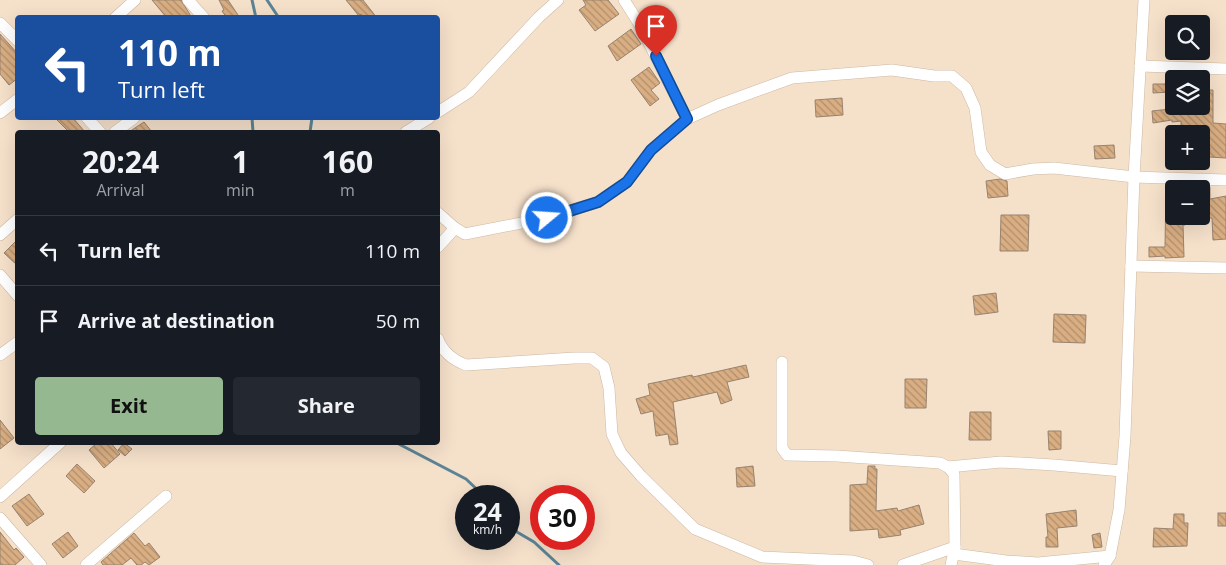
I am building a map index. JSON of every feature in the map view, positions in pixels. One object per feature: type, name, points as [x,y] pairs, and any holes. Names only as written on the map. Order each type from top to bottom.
[{"type":"street","points":[[118,15],[135,0]]},
{"type":"street","points":[[188,0],[201,15]]},
{"type":"street","points":[[440,111],[469,92],[539,16],[558,0]]},
{"type":"street","points":[[624,0],[640,25],[687,119]]},
{"type":"street","points":[[903,565],[953,555],[1038,563],[1107,561],[1119,510],[1125,436],[1134,178],[1144,0]]},
{"type":"street","points":[[0,23],[15,38]]},
{"type":"street","points":[[1140,66],[1226,69]]},
{"type":"street","points":[[440,215],[465,234],[547,218],[598,202],[627,182],[651,150],[687,119],[718,105],[792,78],[892,70],[934,76],[952,76],[966,88],[975,108],[982,152],[990,165],[1005,174],[1033,169],[1054,168],[1134,178],[1226,180]]},
{"type":"street","points":[[0,113],[15,101]]},
{"type":"street","points":[[89,120],[98,130]]},
{"type":"street","points":[[118,130],[131,120]]},
{"type":"street","points":[[409,130],[426,120]]},
{"type":"street","points":[[0,235],[15,222]]},
{"type":"street","points":[[440,245],[455,228]]},
{"type":"street","points":[[1131,266],[1226,268]]},
{"type":"street","points":[[0,274],[15,292]]},
{"type":"street","points":[[0,355],[15,344]]},
{"type":"street","points":[[440,344],[451,359],[466,365],[592,358],[604,367],[609,388],[612,434],[620,453],[695,528],[762,557],[852,561],[868,565]]},
{"type":"street","points":[[782,362],[782,448],[787,455],[846,456],[940,464],[948,467],[1001,462],[1054,464],[1122,471]]},
{"type":"street","points":[[0,497],[59,445]]},
{"type":"street","points":[[948,467],[954,474],[953,555]]},
{"type":"street","points":[[86,565],[166,496]]},
{"type":"street","points":[[0,518],[40,565]]},
{"type":"building","points":[[152,0],[181,0],[190,15],[164,15]]},
{"type":"building","points":[[219,0],[228,0],[238,15],[225,15],[222,11],[224,10]]},
{"type":"building","points":[[346,0],[363,0],[375,15],[358,15]]},
{"type":"building","points":[[583,0],[608,0],[619,14],[595,31],[579,10],[586,5]]},
{"type":"building","points":[[631,29],[641,44],[617,61],[608,46]]},
{"type":"building","points":[[0,34],[15,51],[15,80],[9,85],[0,74]]},
{"type":"building","points":[[649,67],[660,83],[651,90],[659,99],[650,106],[631,80]]},
{"type":"building","points":[[1153,84],[1165,84],[1165,92],[1153,93]]},
{"type":"building","points":[[1210,90],[1213,90],[1213,123],[1226,124],[1226,158],[1210,157],[1210,125],[1181,125],[1181,121],[1172,122],[1172,120],[1153,123],[1152,111],[1165,110],[1165,115],[1210,115]]},
{"type":"building","points":[[842,98],[843,115],[816,117],[815,100]]},
{"type":"building","points":[[57,120],[75,120],[83,130],[67,130]]},
{"type":"building","points":[[144,122],[150,130],[132,130]]},
{"type":"building","points":[[1114,145],[1115,158],[1095,159],[1094,146]]},
{"type":"building","points":[[1000,179],[1007,181],[1008,196],[988,198],[986,181]]},
{"type":"building","points":[[1226,196],[1226,239],[1213,240],[1212,218],[1210,218],[1210,199]]},
{"type":"building","points":[[1001,215],[1029,215],[1028,251],[1000,251]]},
{"type":"building","points":[[1165,225],[1183,225],[1184,257],[1149,257],[1149,247],[1165,247]]},
{"type":"building","points":[[15,242],[15,263],[4,253]]},
{"type":"building","points":[[996,293],[998,312],[975,315],[973,296]]},
{"type":"building","points":[[1054,314],[1086,315],[1085,343],[1053,342]]},
{"type":"building","points":[[746,365],[749,377],[727,382],[732,400],[721,404],[717,392],[673,402],[678,444],[670,445],[668,434],[656,436],[653,411],[641,414],[636,399],[650,395],[648,384],[692,375],[693,377]]},
{"type":"building","points":[[905,379],[927,379],[926,408],[905,408]]},
{"type":"building","points":[[970,412],[991,412],[991,440],[969,440]]},
{"type":"building","points":[[0,420],[14,438],[0,449]]},
{"type":"building","points":[[1048,431],[1061,431],[1061,449],[1049,450]]},
{"type":"building","points":[[95,445],[112,445],[120,454],[104,468],[89,450]]},
{"type":"building","points":[[122,445],[127,445],[132,449],[125,456],[118,450]]},
{"type":"building","points":[[77,464],[95,481],[84,493],[66,476]]},
{"type":"building","points":[[753,466],[755,486],[737,487],[736,468]]},
{"type":"building","points":[[868,466],[875,466],[875,469],[877,469],[876,511],[897,508],[898,511],[919,505],[924,524],[900,530],[901,535],[879,538],[878,529],[850,531],[850,485],[867,484]]},
{"type":"building","points":[[29,494],[44,514],[27,526],[12,506]]},
{"type":"building","points":[[1076,510],[1077,526],[1057,528],[1058,547],[1046,547],[1046,537],[1048,537],[1046,514]]},
{"type":"building","points":[[1218,513],[1226,513],[1226,526],[1218,526]]},
{"type":"building","points":[[1174,514],[1184,514],[1184,523],[1188,523],[1187,546],[1153,547],[1154,528],[1173,529]]},
{"type":"building","points":[[0,532],[14,550],[16,548],[24,557],[15,565],[0,565]]},
{"type":"building","points":[[68,532],[78,546],[63,558],[52,544]]},
{"type":"building","points":[[134,533],[145,546],[149,543],[160,557],[149,565],[145,562],[137,565],[131,558],[122,565],[103,565],[101,562]]},
{"type":"building","points":[[1100,533],[1102,547],[1094,548],[1092,535]]},
{"type":"waterway","points":[[252,0],[255,15]]},
{"type":"waterway","points":[[267,0],[277,15]]},
{"type":"waterway","points":[[252,120],[253,130]]},
{"type":"waterway","points":[[310,130],[312,120]]},
{"type":"waterway","points":[[401,445],[466,479],[472,485]]},
{"type":"waterway","points":[[520,534],[534,542],[559,565]]},
{"type":"route","points":[[547,218],[598,202],[627,182],[651,150],[687,119],[656,56]]}]
